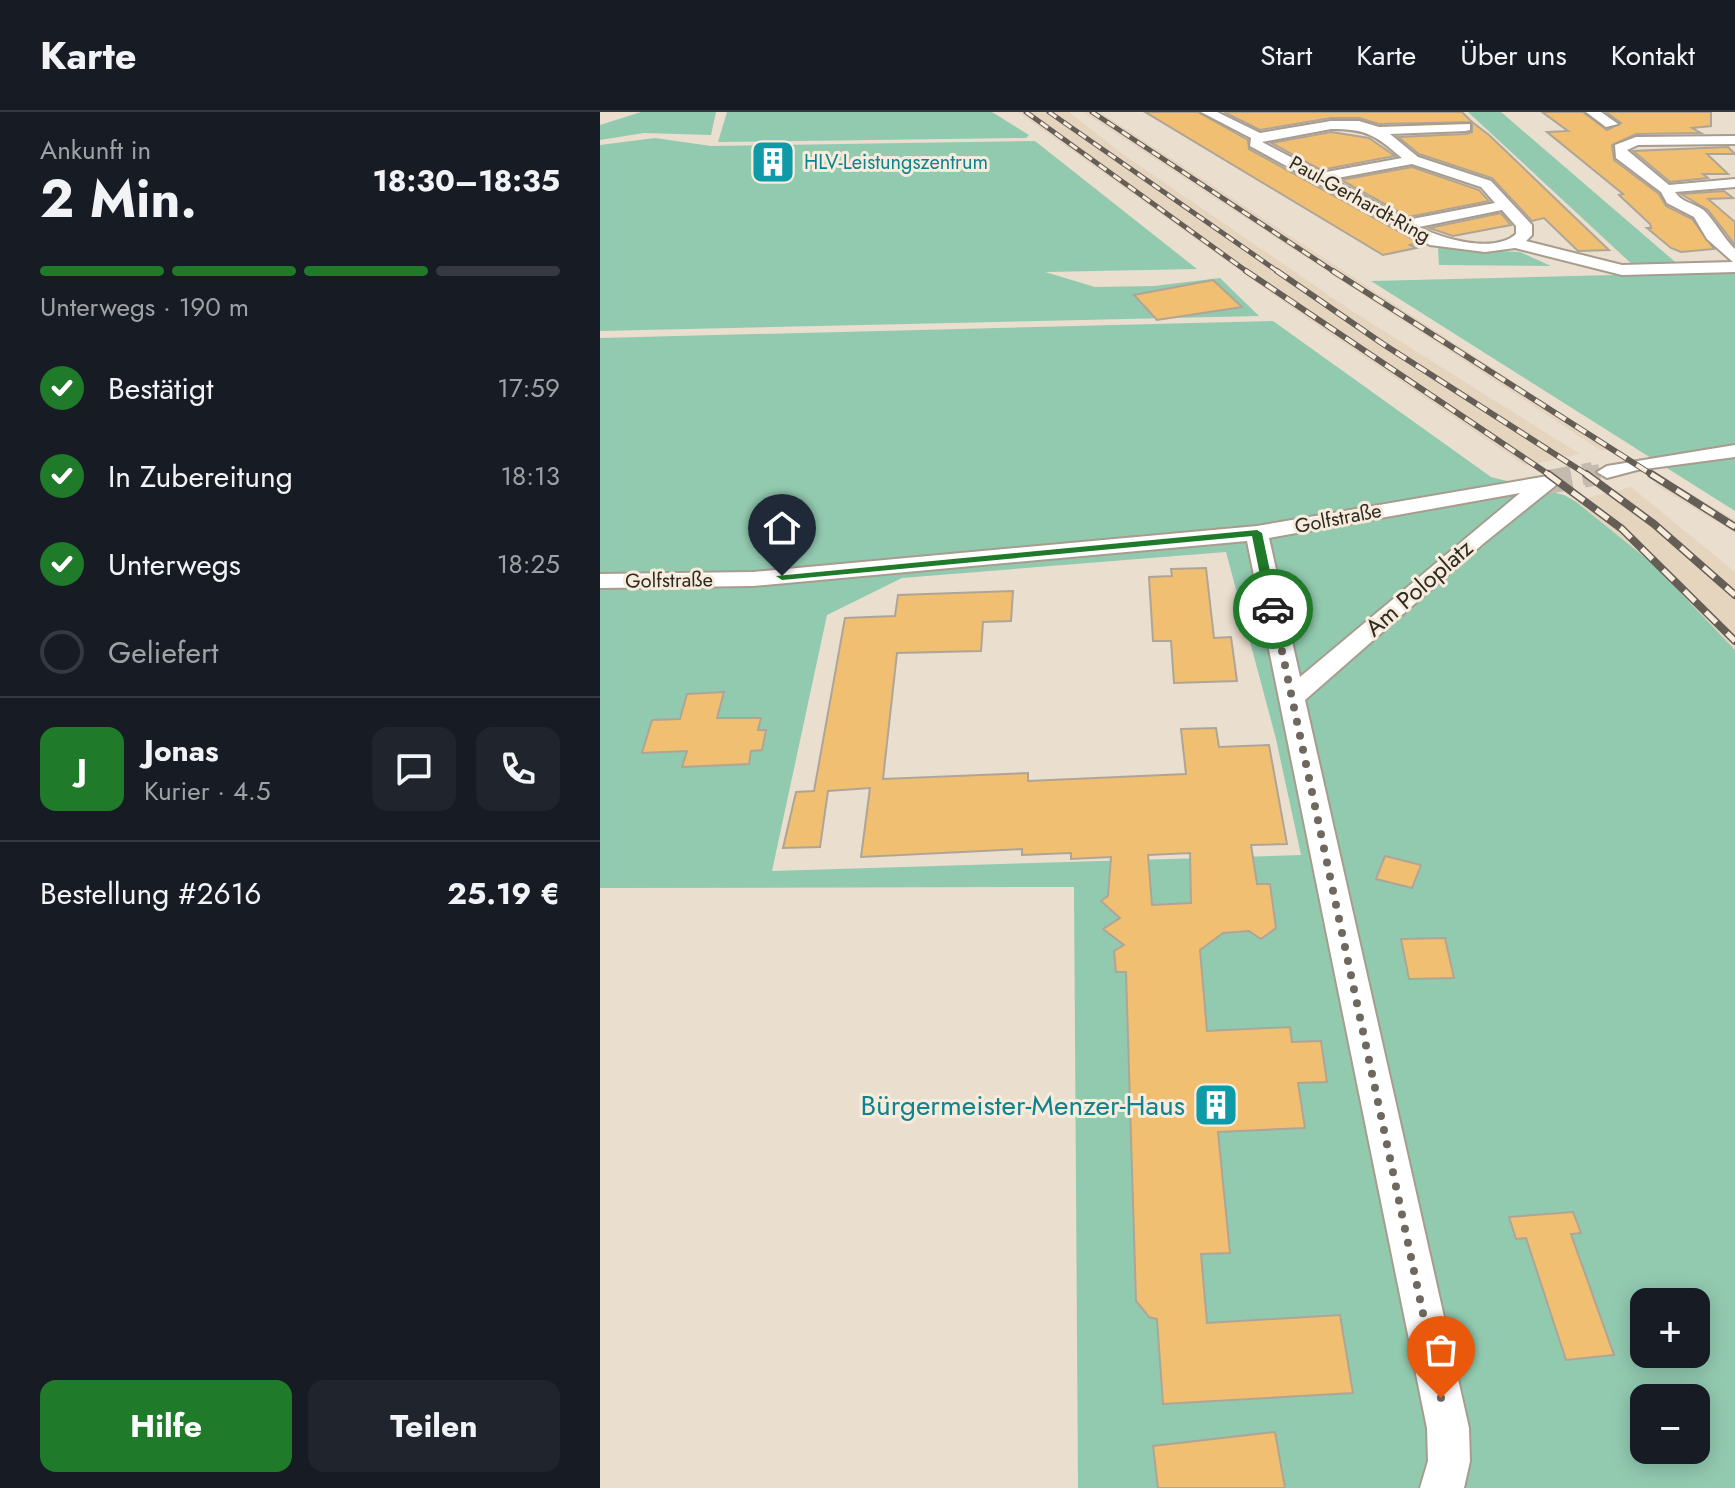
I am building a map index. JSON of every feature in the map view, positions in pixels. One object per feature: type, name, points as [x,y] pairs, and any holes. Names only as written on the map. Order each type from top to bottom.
[{"type":"street","name":"Paul-Gerhardt-Ring","points":[[1207,112],[1258,137],[1331,125],[1359,125],[1378,131],[1465,127]]},
{"type":"street","points":[[1359,125],[1372,121],[1366,112]]},
{"type":"street","points":[[1592,112],[1611,124]]},
{"type":"street","name":"Paul-Gerhardt-Ring","points":[[1258,137],[1255,143],[1436,242],[1460,246],[1515,243],[1524,235],[1524,225],[1486,184],[1476,178],[1413,160],[1378,131]]},
{"type":"street","points":[[1735,140],[1636,141],[1620,148],[1621,155],[1667,190],[1672,200],[1700,214],[1712,236],[1735,258]]},
{"type":"street","points":[[1322,177],[1413,160]]},
{"type":"street","points":[[1667,190],[1685,185],[1735,183]]},
{"type":"street","points":[[1405,225],[1506,205]]},
{"type":"street","points":[[1515,243],[1622,270],[1735,267]]},
{"type":"street","points":[[1626,468],[1735,451]]},
{"type":"street","name":"Golfstraße","points":[[600,581],[753,579],[1257,533],[1548,482]]},
{"type":"street","name":"Am Poloplatz","points":[[1292,698],[1476,538],[1548,482]]},
{"type":"street","points":[[1257,533],[1448,1428],[1449,1461],[1442,1488]]},
{"type":"shaded area","points":[[1018,112],[1069,112],[1121,153],[1352,311],[1580,454],[1526,466],[1302,315]]},
{"type":"shaded area","points":[[1083,112],[1100,112],[1615,448],[1602,451]]},
{"type":"shaded area","points":[[1668,480],[1735,520],[1735,533],[1654,484]]},
{"type":"shaded area","points":[[1631,487],[1735,572],[1735,650],[1652,563],[1575,501]]},
{"type":"green space","points":[[641,112],[716,112],[711,135],[644,133],[600,140],[600,125]]},
{"type":"green space","points":[[727,112],[992,112],[1029,135],[1026,138],[718,142]]},
{"type":"green space","points":[[1468,112],[1501,112],[1681,267],[1636,268]]},
{"type":"green space","points":[[655,138],[711,146],[1035,141],[1197,269],[1045,272],[1095,287],[1154,286],[1220,278],[1259,316],[600,331],[600,145]]},
{"type":"green space","points":[[1438,248],[1520,252],[1551,266],[1439,265]]},
{"type":"green space","points":[[1735,272],[1735,511],[1371,281]]},
{"type":"green space","points":[[1273,321],[1491,477],[1564,495],[1575,501],[1652,563],[1735,650],[1735,1488],[1078,1488],[1074,887],[600,888],[600,338]],"holes":[[[1226,552],[1276,739],[1301,855],[772,871],[827,615],[902,578]]]},
{"type":"building","points":[[1145,112],[1198,112],[1248,140],[1249,149],[1420,243],[1410,245],[1416,248],[1383,255]]},
{"type":"building","points":[[1224,112],[1462,112],[1472,122],[1379,124],[1359,118],[1331,118],[1260,130]]},
{"type":"building","points":[[1542,112],[1583,112],[1607,130],[1621,123],[1606,112],[1711,112],[1711,126],[1692,128],[1701,133],[1636,134],[1612,145],[1614,160],[1659,194],[1666,206],[1692,219],[1714,249],[1681,252],[1671,248],[1647,228],[1651,228],[1650,224],[1619,195],[1623,194],[1547,132],[1568,131]]},
{"type":"building","points":[[1472,122],[1609,250],[1578,251],[1544,218],[1532,221],[1492,178],[1419,154],[1398,137],[1466,134],[1472,132]]},
{"type":"building","points":[[1331,132],[1369,138],[1395,156],[1321,170],[1271,143]]},
{"type":"building","points":[[1728,147],[1735,154],[1707,154],[1728,174],[1703,174],[1708,178],[1670,182],[1633,151]]},
{"type":"building","points":[[1412,167],[1479,190],[1489,201],[1408,217],[1341,180]]},
{"type":"building","points":[[1724,191],[1733,198],[1708,199],[1735,222],[1735,245],[1708,210],[1681,194]]},
{"type":"building","points":[[1501,213],[1511,225],[1453,236],[1429,228]]},
{"type":"building","points":[[1213,280],[1242,307],[1157,320],[1134,295]]},
{"type":"building","points":[[1206,568],[1214,638],[1231,637],[1237,681],[1174,683],[1171,641],[1153,641],[1149,577],[1172,576],[1171,569]]},
{"type":"building","points":[[1013,591],[1011,621],[983,622],[981,651],[897,653],[883,779],[1028,773],[1028,781],[1186,774],[1181,729],[1216,728],[1219,747],[1269,745],[1287,844],[1251,845],[1257,884],[1270,884],[1276,928],[1261,939],[1249,931],[1223,933],[1200,950],[1207,1031],[1290,1027],[1292,1042],[1321,1041],[1327,1082],[1298,1083],[1305,1128],[1218,1132],[1230,1253],[1201,1254],[1207,1323],[1340,1315],[1353,1393],[1163,1404],[1157,1319],[1149,1317],[1136,1301],[1126,972],[1116,972],[1114,951],[1124,945],[1103,929],[1120,918],[1101,901],[1108,896],[1111,857],[1071,859],[1071,853],[1022,855],[1022,849],[861,857],[870,788],[828,791],[820,847],[783,848],[796,792],[814,791],[845,618],[895,616],[898,595]],"holes":[[[1190,853],[1191,903],[1152,905],[1148,855]]]},
{"type":"building","points":[[724,692],[717,718],[761,718],[758,730],[766,730],[762,750],[751,751],[749,764],[682,767],[687,751],[642,753],[652,720],[680,719],[687,694]]},
{"type":"building","points":[[1385,856],[1421,865],[1412,888],[1376,879]]},
{"type":"building","points":[[1445,938],[1454,978],[1409,979],[1401,939]]},
{"type":"building","points":[[1573,1212],[1581,1233],[1571,1234],[1614,1355],[1566,1360],[1526,1238],[1516,1239],[1509,1217]]},
{"type":"building","points":[[1275,1432],[1285,1488],[1158,1488],[1153,1446]]},
{"type":"tunnel","points":[[1582,476],[1607,472]]},
{"type":"tunnel","points":[[1548,482],[1593,474]]},
{"type":"railway","points":[[1026,112],[1249,273]]},
{"type":"railway","points":[[1049,112],[1280,273]]},
{"type":"railway","points":[[1092,112],[1336,273]]},
{"type":"railway","points":[[1246,271],[1551,476]]},
{"type":"railway","points":[[1277,271],[1383,344],[1587,475]]},
{"type":"railway","points":[[1333,271],[1654,476]]},
{"type":"railway","points":[[1548,474],[1622,529],[1735,641]]},
{"type":"railway","points":[[1651,474],[1735,527]]},
{"type":"railway","points":[[1587,475],[1654,524],[1735,595]]},
{"type":"way so far","points":[[1273,609],[1441,1398]]},
{"type":"place","name":"HLV-Leistungszentrum","points":[[773,162]]},
{"type":"place","name":"Bürgermeister-Menzer-Haus","points":[[1216,1105]]},
{"type":"route","points":[[782,576],[1056,554],[1257,533],[1273,609]]}]
